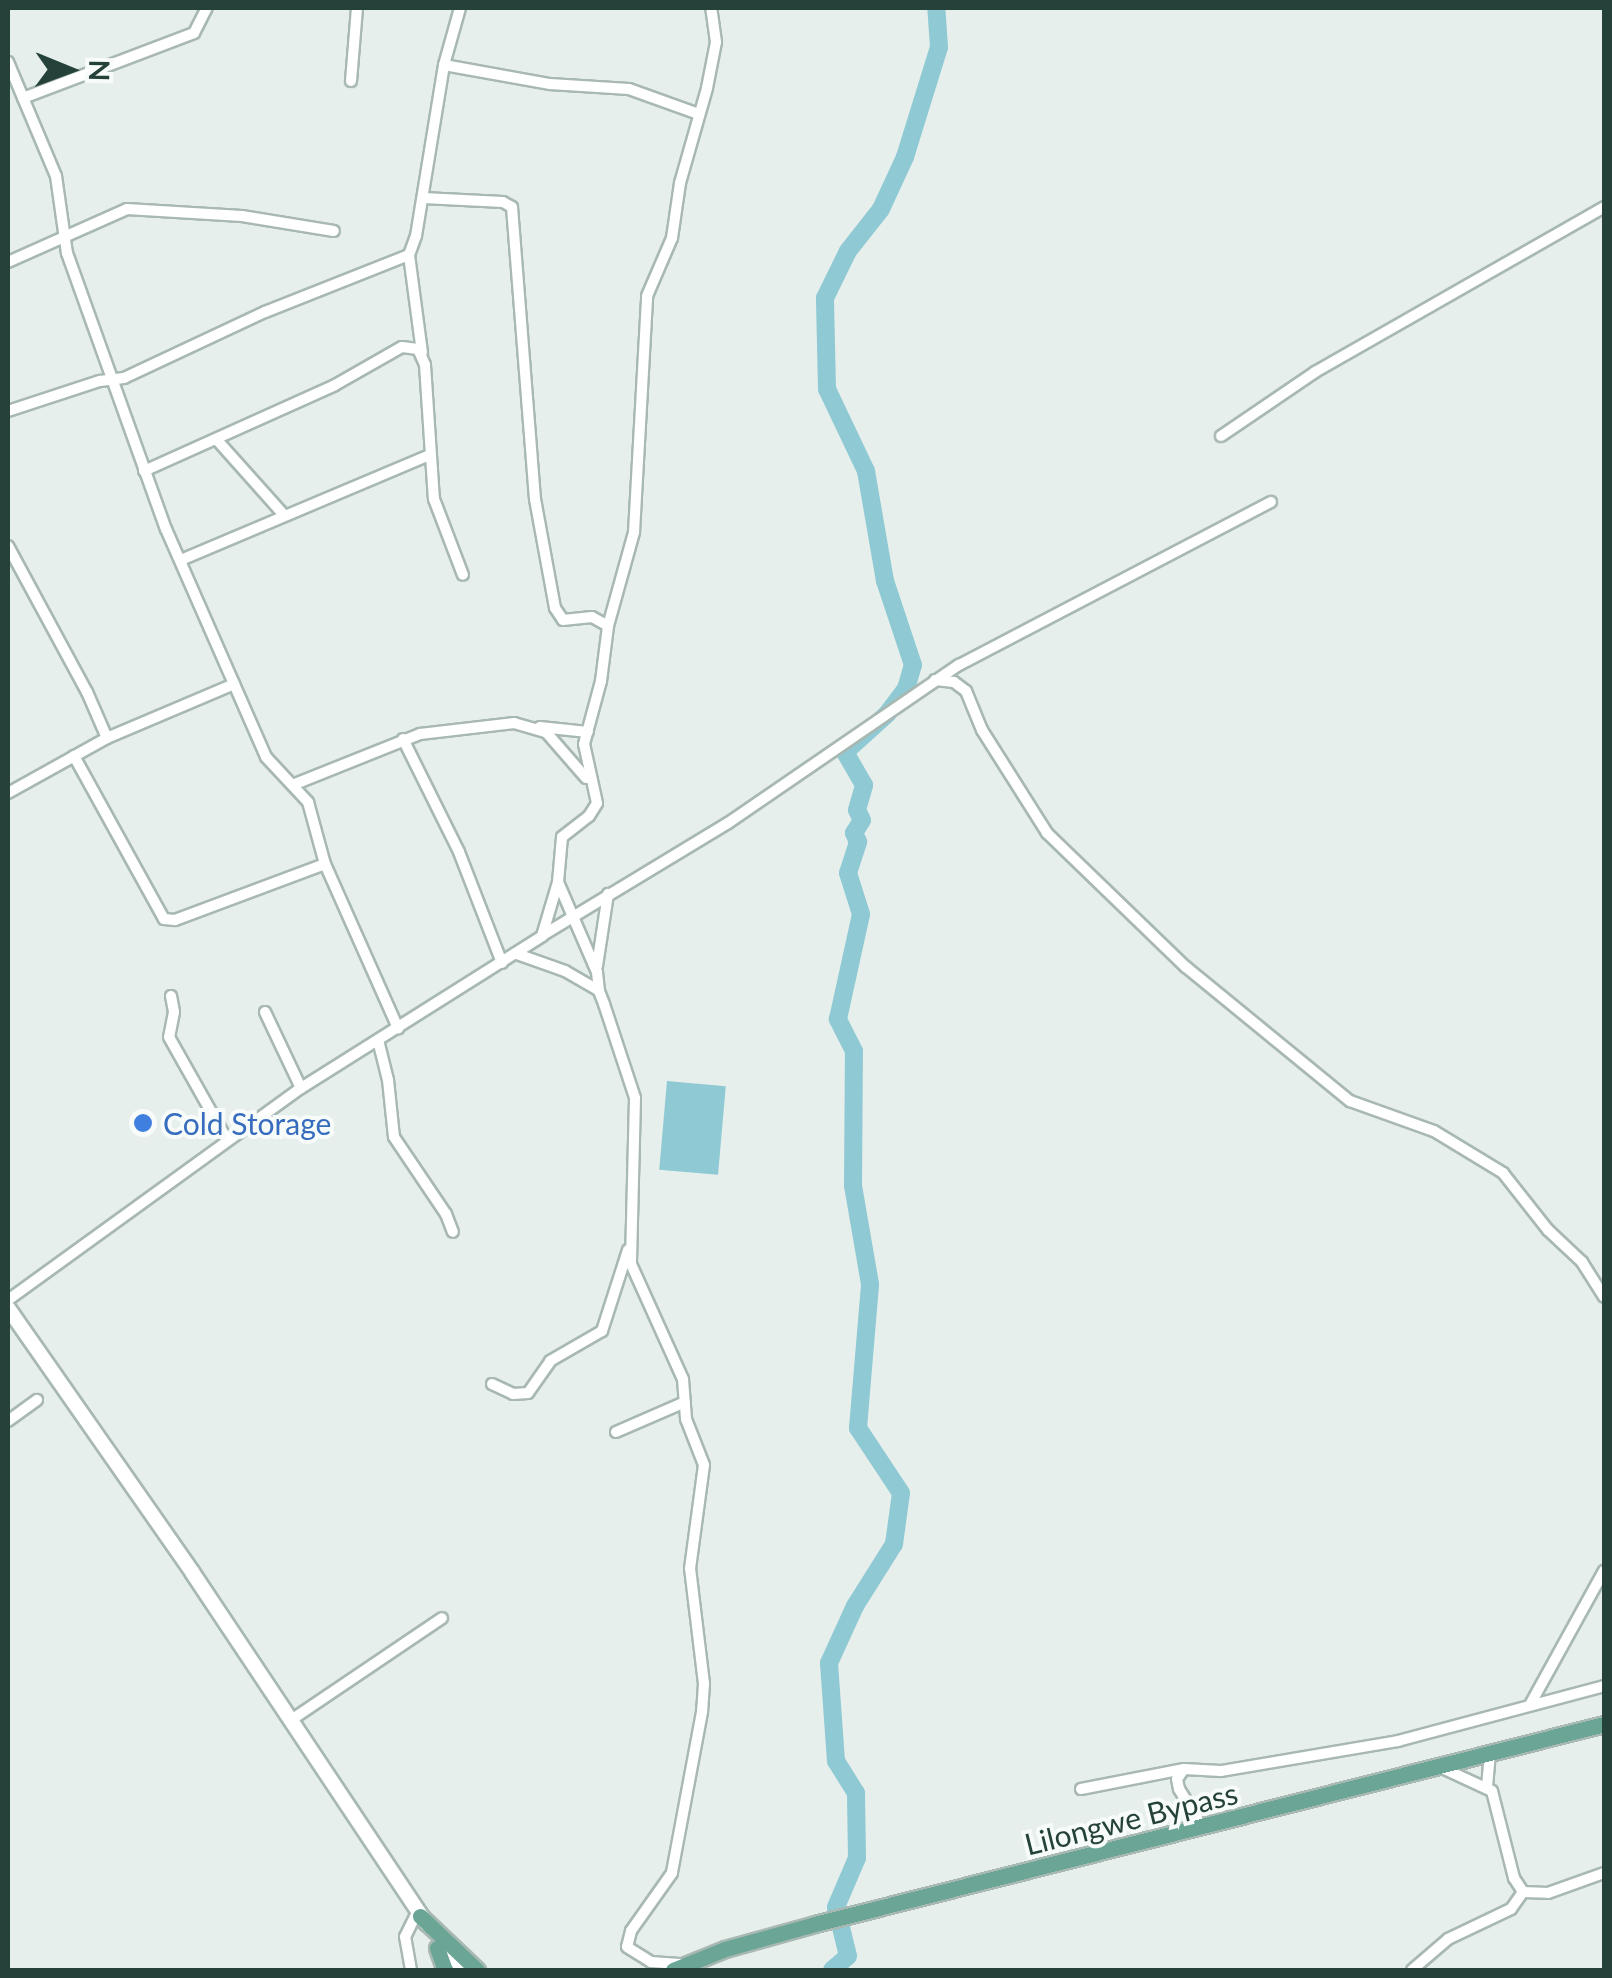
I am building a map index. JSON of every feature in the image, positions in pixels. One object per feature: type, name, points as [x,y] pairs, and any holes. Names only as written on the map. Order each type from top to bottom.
[{"type":"main road","points":[[8,1308],[419,1914],[464,1970]]},
{"type":"main road","name":"Lilongwe Bypass","points":[[679,1968],[859,1912],[1604,1724]]},
{"type":"main road","points":[[419,1914],[448,1970]]},
{"type":"main road","points":[[419,1914],[476,1970]]},
{"type":"street","points":[[23,98],[194,32],[207,8]]},
{"type":"street","points":[[352,81],[357,8]]},
{"type":"street","points":[[460,8],[444,65],[423,198],[409,255],[434,498],[463,575]]},
{"type":"street","points":[[542,936],[558,882],[562,837],[594,810],[585,759],[608,626],[634,532],[647,296],[672,238],[677,196],[716,48],[710,8]]},
{"type":"street","points":[[8,62],[56,176],[65,237],[144,471],[266,757],[308,802],[325,864],[398,1028]]},
{"type":"street","points":[[444,65],[550,84],[629,90],[699,114]]},
{"type":"street","points":[[423,198],[503,202],[512,208],[535,499],[546,564],[559,616],[568,621],[592,617],[608,626]]},
{"type":"street","points":[[1221,436],[1253,410],[1316,372],[1604,206]]},
{"type":"street","points":[[8,262],[126,209],[149,208],[334,231]]},
{"type":"street","points":[[8,411],[112,380],[409,255]]},
{"type":"street","points":[[144,471],[335,385],[402,347],[418,349],[422,354]]},
{"type":"street","points":[[217,440],[284,515]]},
{"type":"street","points":[[181,560],[430,455]]},
{"type":"street","points":[[8,1300],[301,1088],[517,954],[608,892],[728,823],[935,680],[1270,502]]},
{"type":"street","points":[[8,546],[87,692],[107,738]]},
{"type":"street","points":[[935,680],[954,682],[966,691],[982,730],[1047,832],[1186,967],[1317,1069],[1350,1101],[1413,1121],[1503,1174],[1548,1230],[1582,1262],[1604,1297]]},
{"type":"street","points":[[8,793],[107,738],[234,684]]},
{"type":"street","points":[[295,784],[404,740],[456,727],[588,732]]},
{"type":"street","points":[[534,727],[553,739],[592,786]]},
{"type":"street","points":[[404,740],[458,852],[502,963]]},
{"type":"street","points":[[74,756],[164,919],[175,920],[325,864]]},
{"type":"street","points":[[558,882],[597,972]]},
{"type":"street","points":[[492,1384],[513,1394],[528,1393],[550,1361],[602,1331],[628,1249],[635,1098],[599,991],[597,972],[599,932],[608,892]]},
{"type":"street","points":[[517,954],[565,971],[599,991]]},
{"type":"street","points":[[172,996],[174,1012],[169,1037],[227,1140]]},
{"type":"street","points":[[265,1012],[301,1088]]},
{"type":"street","points":[[378,1040],[388,1080],[394,1137],[446,1214],[453,1232]]},
{"type":"street","points":[[628,1249],[638,1281],[683,1378],[684,1402],[704,1466],[690,1568],[704,1698],[672,1873],[631,1931],[627,1947],[651,1962],[679,1968]]},
{"type":"street","points":[[8,1420],[37,1400]]},
{"type":"street","points":[[616,1432],[684,1402]]},
{"type":"street","points":[[1531,1702],[1604,1571]]},
{"type":"street","points":[[290,1720],[442,1618]]},
{"type":"street","points":[[1081,1789],[1184,1770],[1221,1771],[1398,1741],[1531,1702],[1604,1686]]},
{"type":"street","points":[[1487,1787],[1490,1753]]},
{"type":"street","points":[[1439,1766],[1487,1787],[1495,1796],[1514,1878],[1523,1892]]},
{"type":"street","points":[[1184,1770],[1177,1778],[1197,1818]]},
{"type":"street","points":[[1523,1892],[1548,1893],[1604,1872]]},
{"type":"street","points":[[1412,1970],[1448,1939],[1511,1909],[1523,1892]]},
{"type":"street","points":[[411,1970],[405,1938],[419,1914]]},
{"type":"water","points":[[667,1081],[726,1086],[718,1175],[659,1170]]},
{"type":"waterway","points":[[832,1970],[848,1956],[836,1907],[857,1858],[856,1793],[836,1761],[829,1663],[855,1606],[894,1544],[901,1493],[858,1428],[870,1284],[853,1186],[854,1051],[838,1019],[861,914],[848,873],[858,842],[854,833],[862,820],[857,810],[864,785],[845,752],[887,714],[906,689],[913,665],[885,581],[866,471],[827,389],[825,298],[848,251],[881,209],[905,157],[939,47],[936,8]]},
{"type":"place","name":"Cold Storage","points":[[143,1123]]}]
